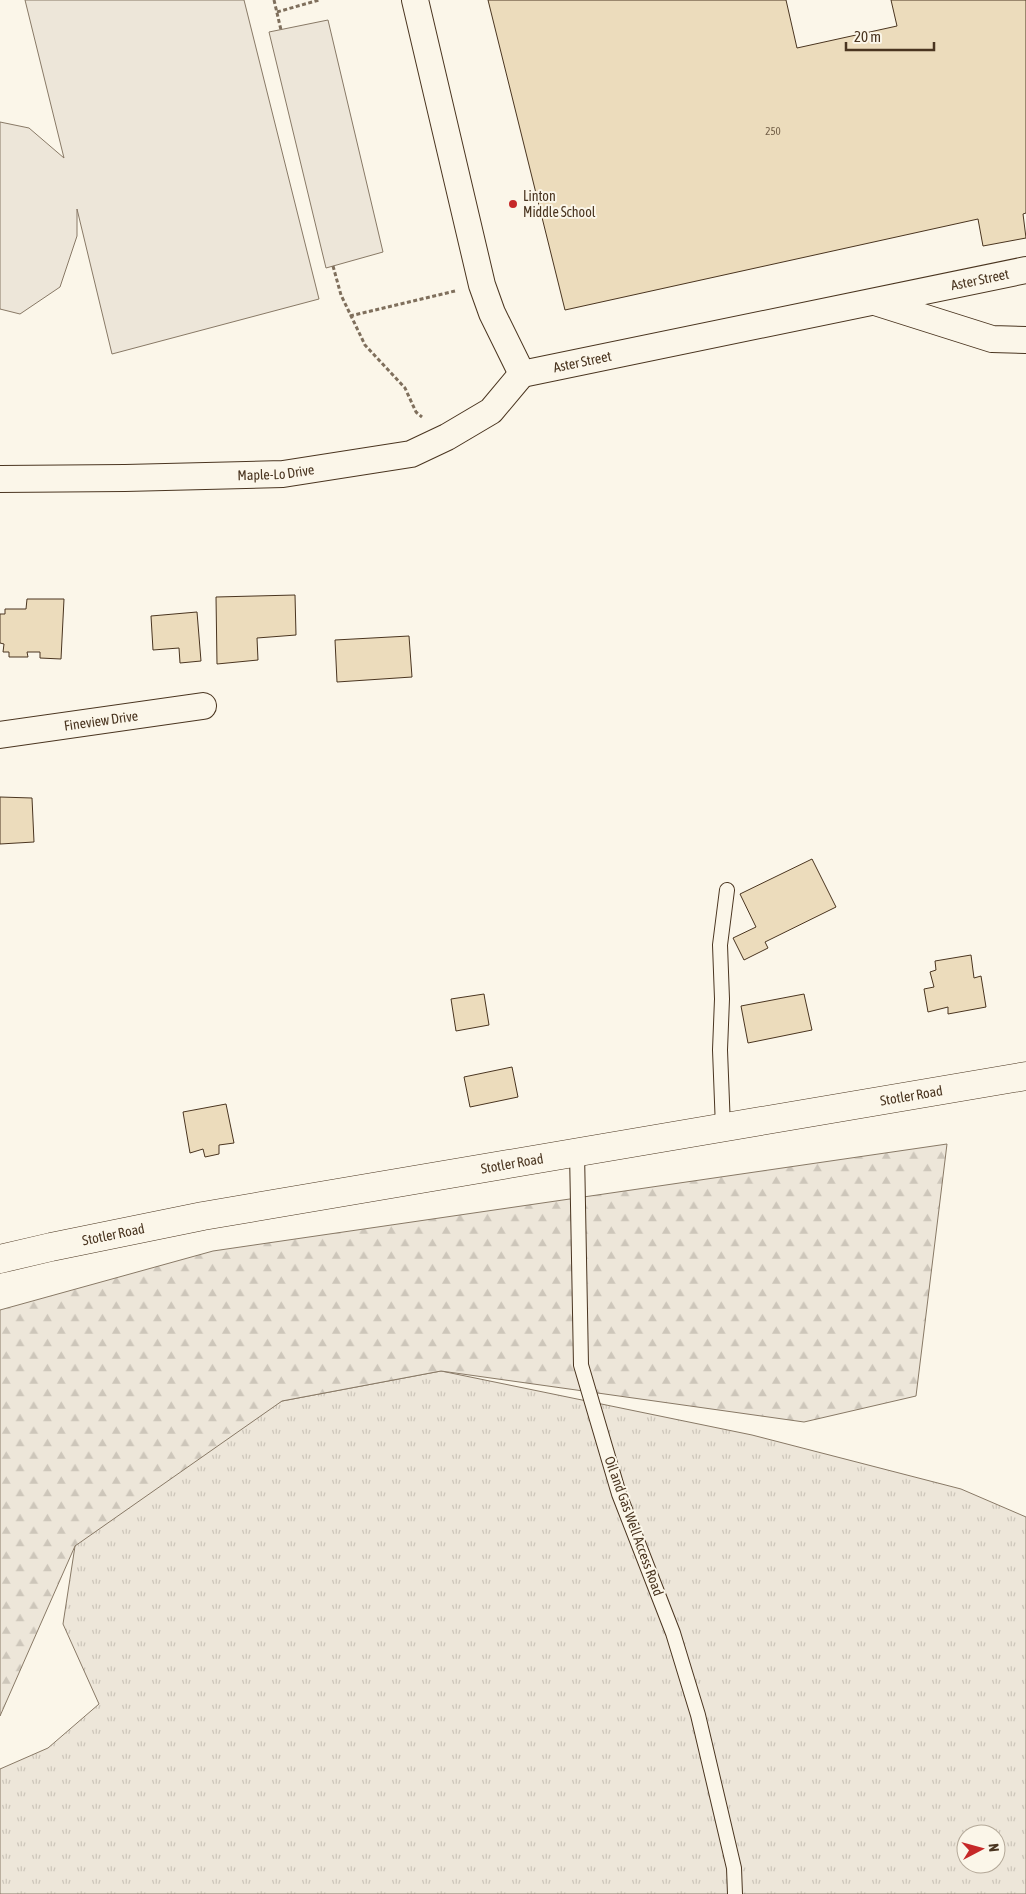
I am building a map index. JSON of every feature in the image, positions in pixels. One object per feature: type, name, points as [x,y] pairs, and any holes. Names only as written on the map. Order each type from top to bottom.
[{"type":"street","points":[[415,0],[482,285],[492,313],[522,374]]},
{"type":"street","name":"Aster Street","points":[[522,374],[1026,270]]},
{"type":"street","points":[[874,302],[992,339],[1026,340]]},
{"type":"street","name":"Maple-Lo Drive","points":[[0,479],[283,474],[411,454],[447,437],[491,411],[522,374]]},
{"type":"street","name":"Fineview Drive","points":[[0,735],[203,706]]},
{"type":"street","name":"Stotler Road","points":[[0,1260],[51,1247],[203,1216],[1026,1076]]},
{"type":"lane","points":[[723,1128],[720,1050],[722,999],[720,946],[727,890]]},
{"type":"lane","name":"Oil and Gas Well Access Road","points":[[577,1152],[581,1365],[619,1494],[673,1633],[698,1715],[734,1868],[735,1894]]},
{"type":"path","points":[[274,0],[281,30]]},
{"type":"path","points":[[277,12],[319,0]]},
{"type":"path","points":[[333,266],[341,294],[365,345],[405,388],[416,412],[447,437]]},
{"type":"path","points":[[350,316],[482,285]]},
{"type":"green space","points":[[25,0],[244,0],[319,299],[112,354],[77,209],[77,236],[60,287],[20,314],[0,309],[0,122],[29,128],[64,158]]},
{"type":"green space","points":[[328,20],[383,252],[326,268],[269,32]]},
{"type":"green space","points":[[947,1144],[916,1396],[804,1422],[441,1371],[282,1401],[75,1546],[0,1716],[0,1310],[213,1251]]},
{"type":"green space","points":[[441,1371],[752,1435],[961,1489],[1026,1517],[1026,1894],[0,1894],[0,1769],[48,1748],[99,1704],[63,1624],[75,1546],[122,1485],[282,1401]]},
{"type":"building","name":"Linton Middle School","points":[[488,0],[786,0],[797,48],[897,26],[891,0],[1026,0],[1026,213],[1023,214],[1026,238],[983,246],[978,219],[565,310]]},
{"type":"building","points":[[295,595],[296,635],[257,638],[258,660],[217,664],[216,597]]},
{"type":"building","points":[[27,599],[64,599],[61,659],[40,658],[40,652],[27,652],[28,657],[9,657],[9,652],[3,652],[4,644],[0,643],[0,614],[5,614],[5,609],[26,609]]},
{"type":"building","points":[[197,612],[201,661],[180,663],[179,648],[153,650],[151,616]]},
{"type":"building","points":[[409,636],[412,677],[337,682],[335,640]]},
{"type":"building","points":[[0,797],[32,798],[34,842],[0,844]]},
{"type":"building","points":[[812,859],[836,907],[765,942],[768,948],[744,960],[733,938],[756,927],[740,894]]},
{"type":"building","points":[[971,955],[974,978],[981,976],[986,1007],[948,1014],[948,1007],[928,1012],[924,989],[934,987],[930,972],[936,970],[935,961]]},
{"type":"building","points":[[484,994],[489,1025],[456,1031],[451,999]]},
{"type":"building","points":[[804,994],[812,1030],[748,1043],[741,1006]]},
{"type":"building","points":[[512,1067],[518,1097],[470,1107],[464,1077]]},
{"type":"building","points":[[226,1104],[234,1143],[219,1145],[219,1154],[205,1157],[203,1149],[190,1153],[183,1112]]},
{"type":"place","name":"Linton Middle School","points":[[513,204]]}]
